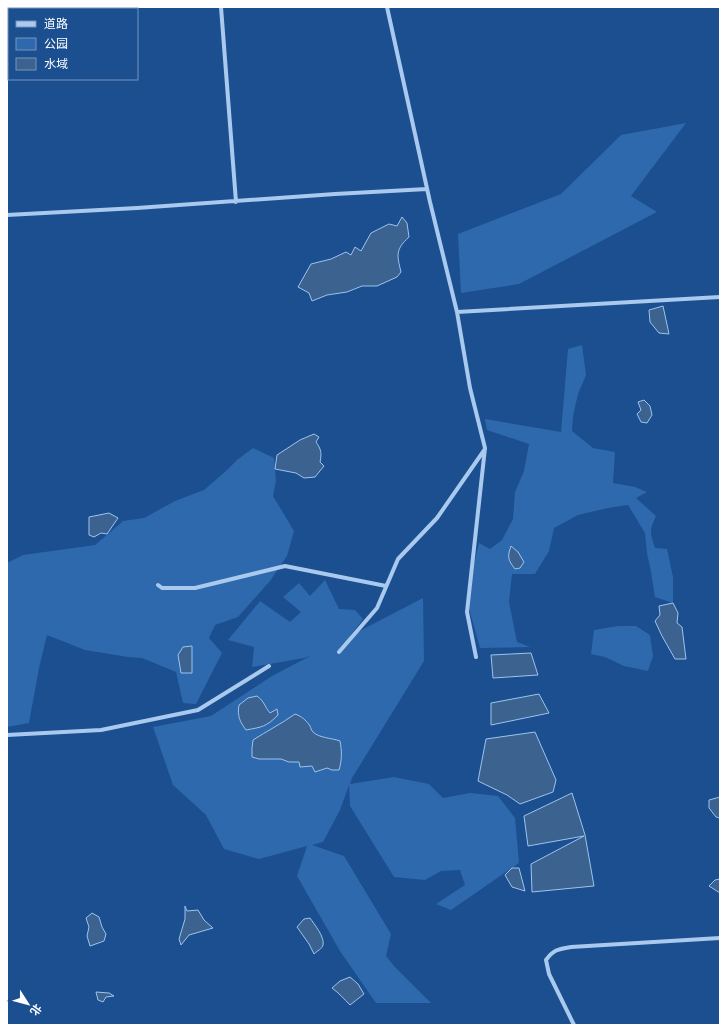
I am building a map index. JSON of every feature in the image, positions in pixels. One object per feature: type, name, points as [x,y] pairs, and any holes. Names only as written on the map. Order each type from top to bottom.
[{"type":"street","points":[[221,7],[236,202]]},
{"type":"street","points":[[387,7],[427,189],[457,312],[470,388],[486,448],[467,612],[476,657]]},
{"type":"street","points":[[7,215],[427,189]]},
{"type":"street","points":[[457,312],[720,297]]},
{"type":"street","points":[[339,652],[376,608],[398,559],[438,518],[486,448]]},
{"type":"street","points":[[158,585],[162,588],[195,588],[286,566],[386,586]]},
{"type":"street","points":[[7,735],[101,730],[198,710],[269,666]]},
{"type":"street","points":[[574,1025],[549,974],[546,960],[552,952],[571,947],[720,938]]},
{"type":"green space","points":[[686,123],[631,196],[657,212],[519,284],[461,293],[458,234],[561,194],[621,135]]},
{"type":"green space","points":[[582,345],[586,375],[578,394],[573,416],[572,431],[593,448],[615,452],[613,483],[635,487],[647,492],[636,498],[656,516],[651,528],[651,535],[655,548],[667,549],[673,577],[673,603],[655,597],[645,533],[628,505],[608,508],[578,515],[554,528],[549,551],[535,574],[512,574],[509,602],[517,642],[530,647],[480,648],[468,605],[479,543],[490,549],[502,540],[513,519],[515,492],[524,471],[529,444],[487,430],[485,419],[561,432],[568,349]]},
{"type":"green space","points":[[253,448],[274,458],[276,481],[273,496],[294,531],[287,556],[270,581],[238,617],[215,625],[209,638],[222,653],[196,704],[183,703],[176,672],[142,658],[85,650],[47,635],[39,668],[29,723],[7,727],[7,563],[23,555],[95,545],[123,521],[144,518],[175,501],[204,490],[237,460]]},
{"type":"green space","points":[[325,580],[339,609],[355,610],[363,619],[350,636],[423,598],[424,661],[352,778],[350,784],[394,777],[429,784],[443,798],[470,793],[498,796],[515,818],[519,863],[451,910],[436,904],[465,885],[460,870],[441,871],[425,880],[394,877],[350,806],[349,785],[340,810],[323,842],[312,845],[344,856],[391,934],[386,956],[431,1003],[376,1003],[340,951],[297,876],[307,846],[259,859],[224,849],[206,815],[173,785],[153,727],[211,716],[272,676],[312,655],[304,658],[252,667],[254,647],[228,640],[260,601],[290,622],[301,612],[283,597],[299,583],[310,596]]},
{"type":"green space","points":[[618,626],[636,626],[650,635],[653,656],[648,671],[624,666],[605,657],[591,654],[594,630]]},
{"type":"water","points":[[402,217],[407,223],[409,237],[399,249],[398,257],[401,272],[397,277],[377,286],[362,286],[347,292],[327,295],[312,301],[309,293],[298,287],[311,264],[331,259],[346,252],[351,255],[355,247],[361,251],[371,233],[389,224],[397,226]]},
{"type":"water","points":[[663,306],[669,334],[659,333],[650,322],[649,310]]},
{"type":"water","points":[[644,400],[650,406],[652,415],[647,423],[641,422],[637,414],[641,410],[638,402]]},
{"type":"water","points":[[314,434],[319,437],[316,442],[321,451],[320,462],[324,466],[315,477],[304,478],[296,473],[275,469],[277,455],[300,440]]},
{"type":"water","points":[[109,513],[118,518],[107,534],[101,533],[94,537],[89,535],[89,517]]},
{"type":"water","points":[[511,546],[518,552],[524,562],[520,568],[515,569],[510,561],[509,553]]},
{"type":"water","points":[[673,603],[678,613],[677,623],[682,627],[686,659],[675,659],[655,621],[660,615],[659,606]]},
{"type":"water","points":[[192,646],[192,673],[181,673],[178,655],[183,647]]},
{"type":"water","points":[[531,653],[538,675],[493,678],[491,655]]},
{"type":"water","points":[[539,694],[549,713],[491,725],[491,703]]},
{"type":"water","points":[[257,696],[262,700],[270,713],[277,709],[278,715],[264,726],[246,730],[242,724],[238,712],[239,705],[248,698]]},
{"type":"water","points":[[295,714],[305,720],[312,731],[316,734],[340,741],[341,763],[339,770],[327,768],[315,772],[312,766],[300,767],[299,762],[289,762],[281,759],[259,759],[252,757],[253,740]]},
{"type":"water","points":[[535,732],[556,780],[553,792],[520,804],[507,795],[478,781],[486,739]]},
{"type":"water","points":[[572,793],[585,835],[594,886],[532,892],[531,864],[584,836],[528,846],[524,816]]},
{"type":"water","points":[[720,797],[720,818],[716,817],[709,808],[709,800]]},
{"type":"water","points":[[512,868],[519,868],[525,891],[512,887],[505,875]]},
{"type":"water","points":[[720,879],[720,893],[709,886],[715,880]]},
{"type":"water","points":[[185,906],[187,911],[198,910],[204,920],[213,928],[189,935],[181,945],[179,939],[185,919]]},
{"type":"water","points":[[92,913],[99,917],[106,934],[104,941],[90,946],[87,936],[89,927],[86,918]]},
{"type":"water","points":[[310,918],[319,931],[323,942],[322,948],[314,954],[297,927],[304,919]]},
{"type":"water","points":[[350,977],[358,984],[364,994],[350,1005],[332,988],[340,981]]},
{"type":"water","points":[[96,992],[109,993],[114,996],[106,997],[103,1002],[98,1000]]}]
